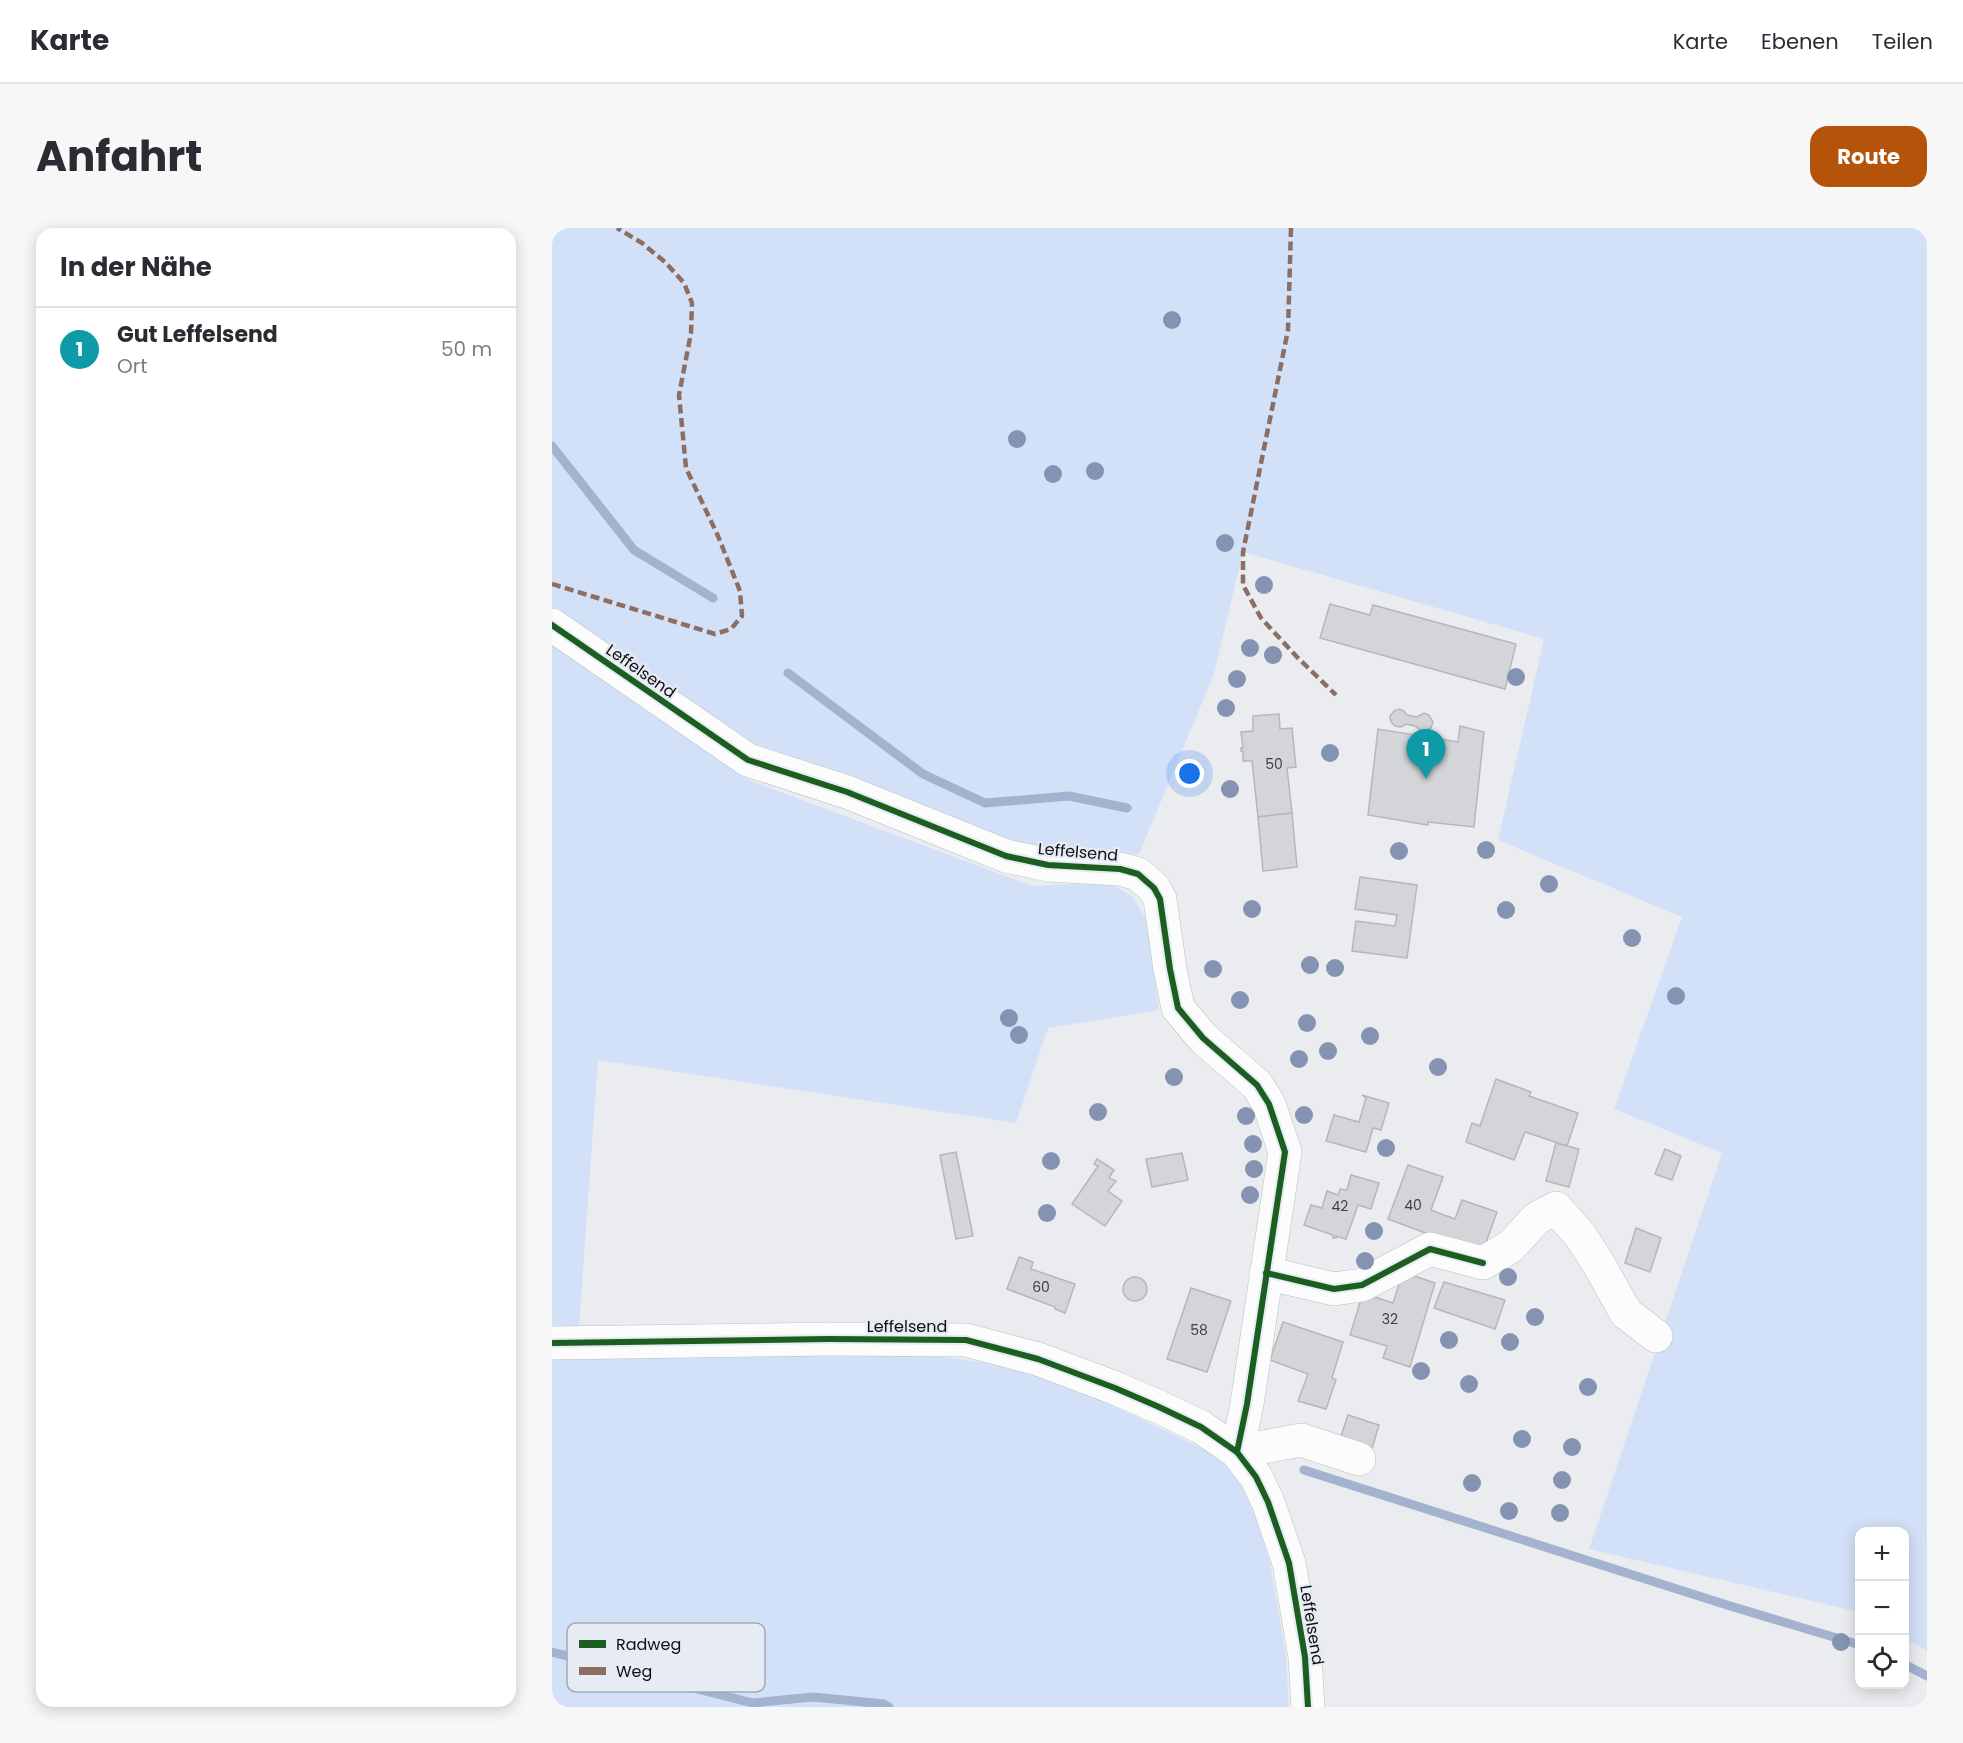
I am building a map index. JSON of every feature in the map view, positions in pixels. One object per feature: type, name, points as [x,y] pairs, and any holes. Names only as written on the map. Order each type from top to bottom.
[{"type":"street","name":"Leffelsend","points":[[552,625],[748,760],[848,792],[1006,856],[1048,865],[1120,868],[1138,873],[1154,888],[1160,898],[1178,1008],[1203,1038],[1257,1085],[1269,1104],[1285,1152],[1247,1404],[1237,1452]]},
{"type":"street","points":[[1266,1273],[1334,1288],[1362,1285],[1430,1249],[1483,1263],[1510,1248],[1537,1218],[1556,1208],[1580,1235],[1626,1312],[1656,1336]]},
{"type":"street","name":"Leffelsend","points":[[552,1343],[829,1339],[966,1340],[1038,1359],[1115,1388],[1201,1427],[1237,1452],[1256,1477],[1268,1502],[1289,1563],[1305,1657],[1308,1707]]},
{"type":"street","points":[[1237,1452],[1301,1440],[1359,1459]]},
{"type":"shaded area","points":[[552,228],[1927,228],[1927,1651],[1909,1640],[1909,1527],[1855,1527],[1855,1611],[1589,1549],[1722,1153],[1614,1109],[1682,917],[1498,840],[1544,639],[1243,552],[1214,674],[1139,854],[1073,857],[1010,848],[752,748],[720,720],[704,746],[751,781],[1032,886],[1108,882],[1133,897],[1146,919],[1159,1010],[1048,1028],[1016,1123],[598,1060],[579,1327],[552,1327]]},
{"type":"shaded area","points":[[830,1354],[945,1357],[1017,1367],[1099,1399],[1222,1458],[1248,1491],[1270,1563],[1286,1656],[1289,1707],[552,1707],[552,1355]]},
{"type":"building","points":[[1330,604],[1370,615],[1373,605],[1516,644],[1505,689],[1320,638]]},
{"type":"building","points":[[1399,709],[1407,715],[1417,717],[1424,713],[1429,715],[1433,722],[1431,728],[1423,732],[1415,726],[1406,724],[1401,727],[1395,726],[1390,716]]},
{"type":"building","points":[[1279,714],[1280,729],[1292,728],[1296,767],[1287,768],[1292,813],[1258,817],[1252,761],[1243,761],[1241,732],[1253,731],[1253,716]]},
{"type":"building","points":[[1460,726],[1484,732],[1474,827],[1428,822],[1428,825],[1368,815],[1378,729],[1458,742]]},
{"type":"building","points":[[1292,813],[1297,867],[1263,871],[1258,817]]},
{"type":"building","points":[[1360,877],[1417,885],[1407,958],[1352,951],[1356,921],[1395,926],[1397,915],[1355,909]]},
{"type":"building","points":[[1496,1079],[1531,1092],[1529,1096],[1578,1113],[1567,1146],[1525,1132],[1514,1160],[1466,1142],[1472,1123],[1480,1126]]},
{"type":"building","points":[[1362,1095],[1389,1103],[1381,1130],[1373,1128],[1366,1152],[1326,1141],[1334,1115],[1359,1122],[1366,1098]]},
{"type":"building","points":[[1556,1143],[1579,1149],[1569,1187],[1546,1181]]},
{"type":"building","points":[[1665,1149],[1681,1156],[1672,1180],[1655,1174]]},
{"type":"building","points":[[956,1152],[973,1236],[956,1239],[940,1155]]},
{"type":"building","points":[[1182,1153],[1188,1180],[1152,1187],[1146,1159]]},
{"type":"building","points":[[1097,1159],[1114,1170],[1109,1178],[1116,1181],[1108,1191],[1122,1201],[1105,1226],[1072,1204],[1098,1166],[1094,1164]]},
{"type":"building","points":[[1408,1165],[1443,1177],[1431,1210],[1455,1219],[1462,1200],[1497,1212],[1482,1254],[1388,1219]]},
{"type":"building","points":[[1351,1175],[1379,1183],[1371,1209],[1358,1205],[1346,1239],[1336,1236],[1333,1238],[1333,1235],[1304,1225],[1311,1205],[1322,1208],[1327,1191],[1338,1195],[1340,1189],[1347,1190]]},
{"type":"building","points":[[1636,1228],[1661,1238],[1650,1272],[1625,1263]]},
{"type":"building","points":[[1019,1257],[1033,1262],[1031,1269],[1075,1284],[1065,1313],[1007,1289]]},
{"type":"building","points":[[1403,1272],[1435,1283],[1410,1367],[1383,1358],[1387,1346],[1350,1335],[1363,1293],[1393,1303]]},
{"type":"building","points":[[1135,1277],[1140,1278],[1146,1284],[1146,1294],[1140,1300],[1135,1301],[1130,1300],[1124,1294],[1123,1289],[1124,1284],[1130,1278]]},
{"type":"building","points":[[1444,1282],[1505,1300],[1495,1329],[1434,1308]]},
{"type":"building","points":[[1191,1288],[1231,1301],[1207,1372],[1167,1359]]},
{"type":"building","points":[[1283,1322],[1343,1342],[1332,1378],[1336,1380],[1326,1409],[1298,1401],[1308,1374],[1270,1360]]},
{"type":"building","points":[[1348,1415],[1379,1425],[1371,1452],[1339,1442]]},
{"type":"waterway","points":[[552,446],[634,550],[713,598]]},
{"type":"waterway","points":[[788,673],[923,774],[985,803],[1069,796],[1127,808]]},
{"type":"waterway","points":[[1304,1470],[1855,1643]]},
{"type":"waterway","points":[[552,1652],[567,1656]]},
{"type":"waterway","points":[[1909,1667],[1927,1676]]},
{"type":"waterway","points":[[710,1692],[753,1703],[813,1697],[884,1704],[889,1707]]},
{"type":"marked path","points":[[552,584],[715,634],[731,629],[742,616],[740,591],[718,536],[686,468],[679,395],[691,333],[692,303],[684,283],[666,263],[642,243],[617,228]]},
{"type":"marked path","points":[[1291,228],[1288,330],[1243,552],[1243,585],[1261,618],[1336,695]]},
{"type":"cycle path","points":[[552,625],[748,760],[847,792],[1006,856],[1048,865],[1120,869],[1138,874],[1154,888],[1160,899],[1178,1008],[1203,1038],[1257,1085],[1269,1104],[1285,1152],[1247,1404],[1237,1452]]},
{"type":"cycle path","points":[[1266,1273],[1334,1289],[1362,1285],[1430,1249],[1483,1263]]},
{"type":"cycle path","points":[[552,1343],[829,1339],[966,1340],[1038,1359],[1115,1388],[1201,1427],[1237,1452],[1256,1477],[1268,1502],[1289,1563],[1305,1657],[1308,1707]]},
{"type":"place","name":"Gut Leffelsend","points":[[1426,779]]}]
